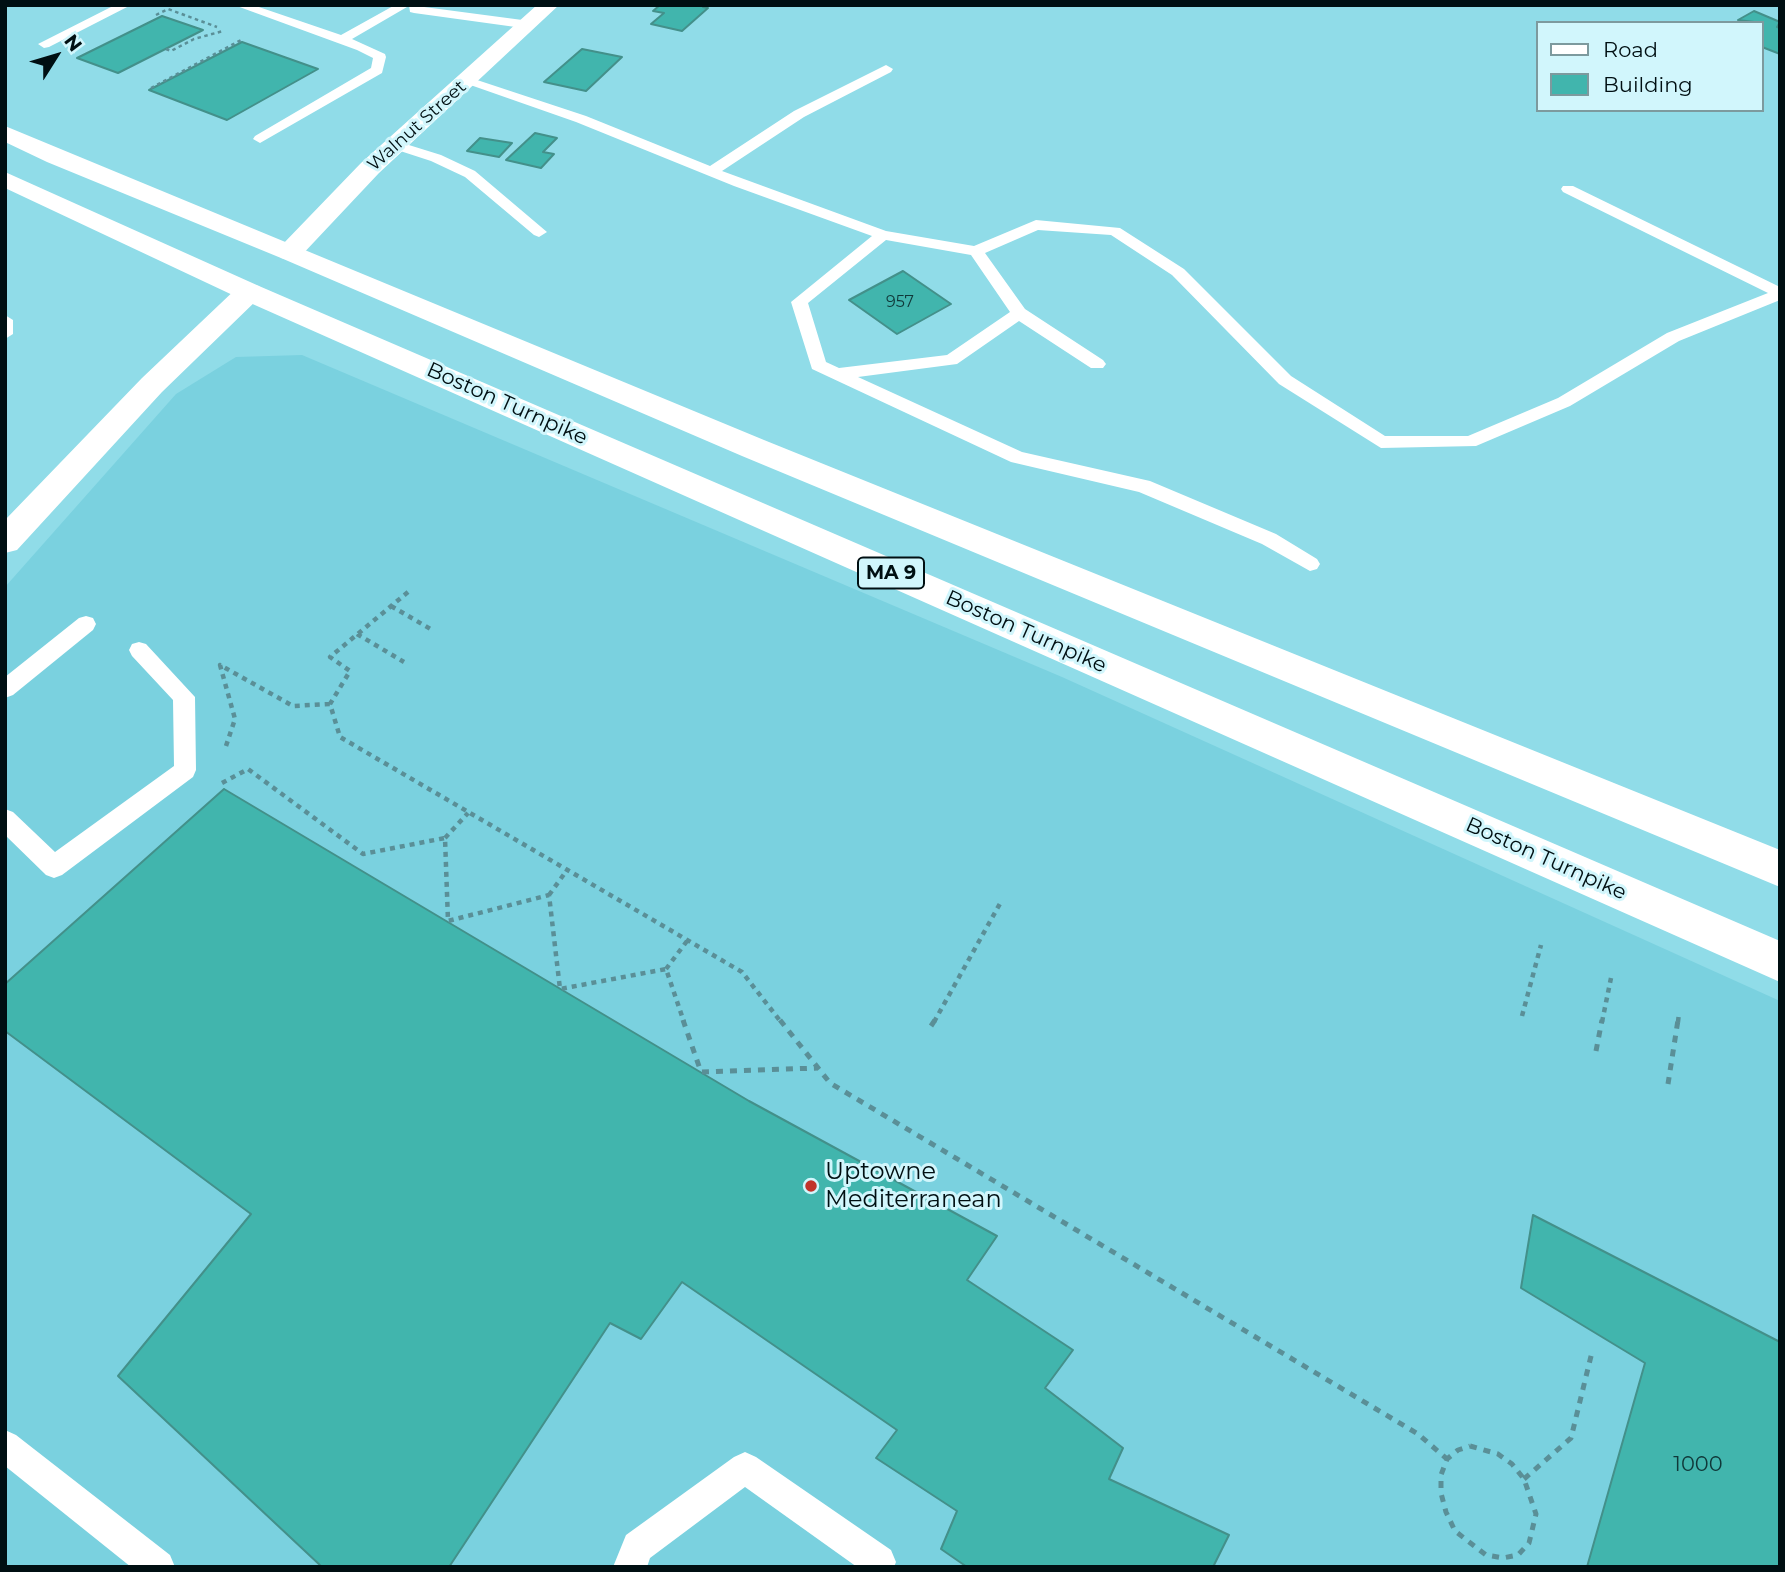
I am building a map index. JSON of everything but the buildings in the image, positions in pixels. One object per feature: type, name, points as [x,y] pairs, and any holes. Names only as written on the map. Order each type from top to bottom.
[{"type":"main road","name":"Walnut Street","points":[[289,252],[396,145],[549,5]]},
{"type":"main road","points":[[5,133],[56,157],[289,252],[753,448],[1780,869]]},
{"type":"main road","name":"Boston Turnpike","points":[[5,179],[249,292],[1780,961]]},
{"type":"main road","points":[[5,541],[152,384],[249,292]]},
{"type":"lane","points":[[44,44],[125,5]]},
{"type":"lane","points":[[240,5],[342,40],[380,57],[377,70],[260,139]]},
{"type":"lane","points":[[342,40],[405,7],[530,24]]},
{"type":"lane","points":[[711,172],[799,114],[886,69]]},
{"type":"lane","points":[[466,81],[581,119],[711,172],[883,235],[976,251],[1036,225],[1115,231],[1178,272],[1285,380],[1381,442],[1470,442],[1564,402],[1673,337],[1780,293]]},
{"type":"lane","points":[[396,145],[436,158],[470,174],[539,232]]},
{"type":"lane","points":[[1568,189],[1780,293]]},
{"type":"lane","points":[[883,235],[799,302],[818,365],[1017,457],[1143,486],[1269,539],[1310,564]]},
{"type":"lane","points":[[976,251],[1019,313],[1097,364]]},
{"type":"lane","points":[[837,374],[951,360],[1019,313]]},
{"type":"lane","points":[[5,320],[5,334]]},
{"type":"lane","points":[[5,689],[86,624]]},
{"type":"lane","points":[[5,819],[54,867],[185,770],[184,697],[139,650]]},
{"type":"lane","points":[[5,1446],[158,1567]]},
{"type":"lane","points":[[630,1567],[638,1547],[744,1468],[879,1562]]},
{"type":"path","points":[[146,20],[168,9],[226,30],[194,39],[171,51],[166,49]]},
{"type":"path","points":[[151,88],[247,37],[236,33]]},
{"type":"path","points":[[408,592],[330,657],[350,671],[330,704],[340,737],[742,972],[830,1083],[1418,1434],[1447,1459]]},
{"type":"path","points":[[391,606],[434,631]]},
{"type":"path","points":[[357,634],[404,662]]},
{"type":"path","points":[[223,753],[235,719],[220,665],[293,706],[330,704]]},
{"type":"path","points":[[211,788],[248,769],[363,855],[445,838],[468,813]]},
{"type":"path","points":[[445,838],[448,922],[549,895],[567,870]]},
{"type":"path","points":[[549,895],[560,989],[666,969],[687,941]]},
{"type":"path","points":[[931,1026],[1002,900]]},
{"type":"path","points":[[1522,1016],[1541,945]]},
{"type":"path","points":[[666,969],[701,1072],[818,1068]]},
{"type":"path","points":[[1596,1051],[1611,978]]},
{"type":"path","points":[[1668,1084],[1679,1013]]},
{"type":"path","points":[[1524,1479],[1571,1438],[1592,1352]]},
{"type":"path","points":[[1471,1446],[1484,1448],[1512,1464],[1524,1479],[1536,1514],[1535,1530],[1529,1544],[1518,1555],[1503,1558],[1486,1555],[1455,1531],[1441,1493],[1441,1475],[1447,1459],[1458,1450],[1471,1446]]},
{"type":"path","points":[[1503,1558],[1506,1567]]},
{"type":"shaded area","points":[[302,355],[1062,677],[1780,1001],[1780,1567],[5,1567],[5,587],[176,394],[236,357]]},
{"type":"place","name":"Uptowne Mediterranean","points":[[811,1186]]}]
